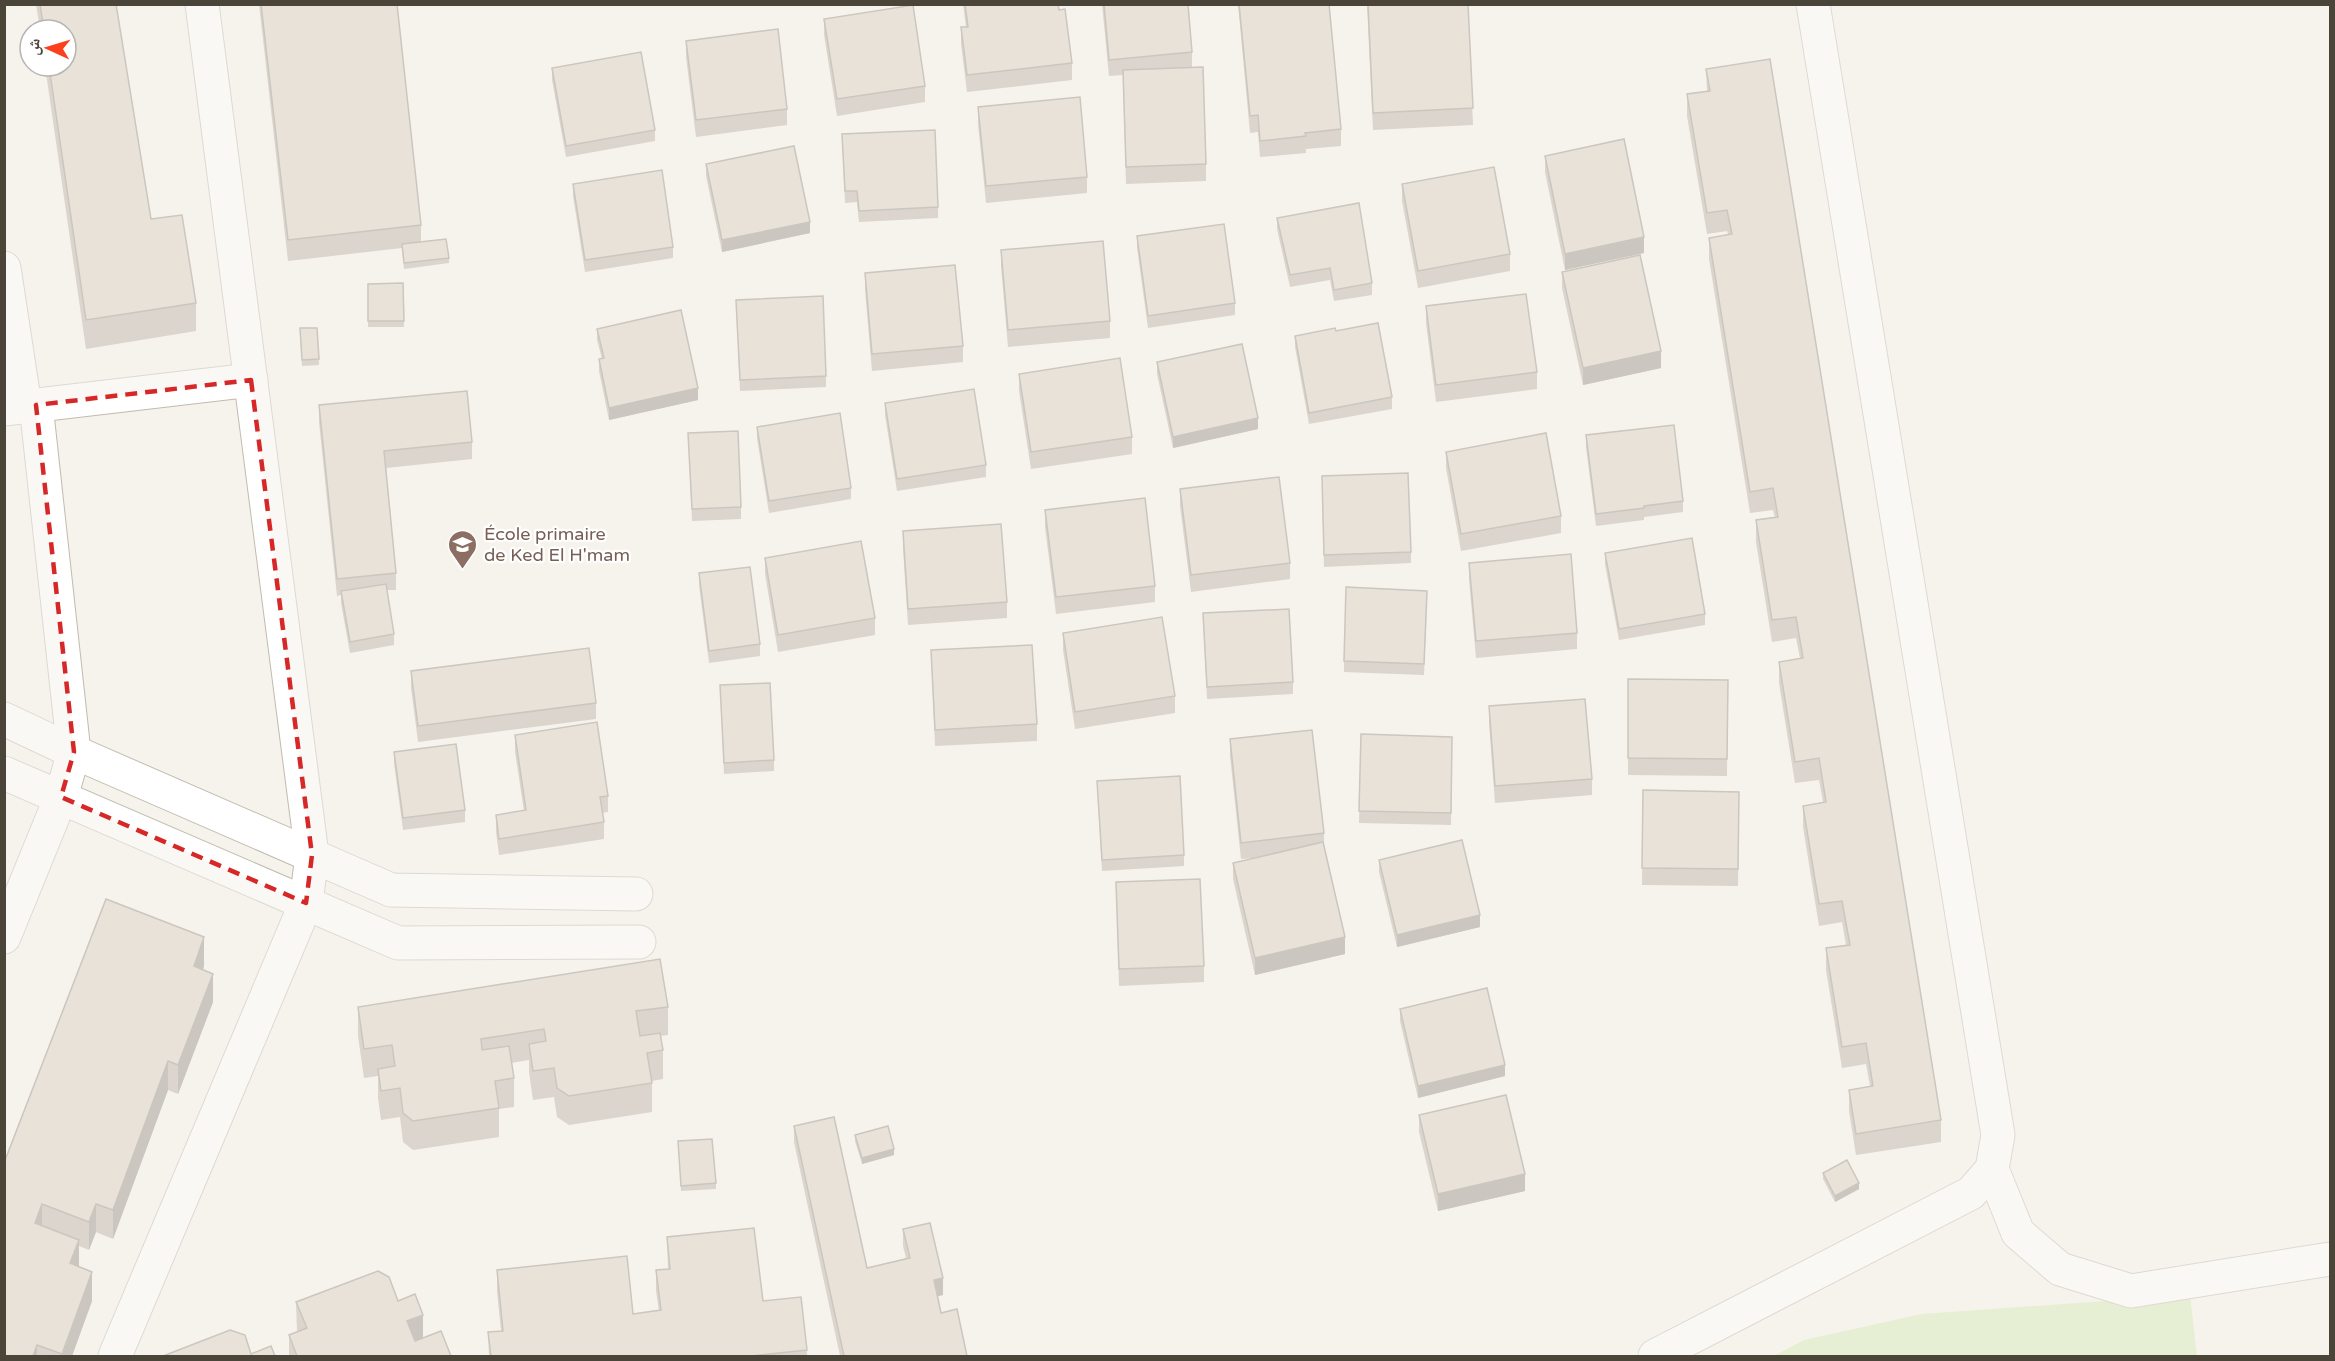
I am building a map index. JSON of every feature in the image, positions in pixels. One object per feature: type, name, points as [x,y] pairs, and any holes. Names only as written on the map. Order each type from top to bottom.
[{"type":"street","points":[[115,1356],[306,903],[312,855],[202,4]]},
{"type":"street","points":[[1655,1356],[1971,1193],[1992,1169],[1998,1135],[1813,4]]},
{"type":"street","points":[[4,268],[22,407],[74,752],[61,797],[4,937]]},
{"type":"street","points":[[22,407],[251,380]]},
{"type":"street","points":[[4,719],[74,752],[391,890],[636,894]]},
{"type":"street","points":[[4,773],[398,943],[639,942]]},
{"type":"street","points":[[1992,1169],[2018,1233],[2060,1269],[2131,1291],[2331,1259]]},
{"type":"highlighted area","points":[[251,380],[312,855],[306,903],[61,797],[74,752],[36,405]]},
{"type":"green space","points":[[2190,1295],[2197,1356],[1774,1356],[1804,1340],[1922,1314]]},
{"type":"building","points":[[40,4],[116,4],[151,219],[182,215],[196,303],[86,320],[51,78],[78,78],[78,18],[42,18]]},
{"type":"building","points":[[261,4],[397,4],[421,225],[288,240]]},
{"type":"building","points":[[965,4],[1058,4],[1059,10],[1065,9],[1072,63],[967,75],[961,27],[968,27]]},
{"type":"building","points":[[1104,4],[1188,4],[1192,52],[1109,60]]},
{"type":"building","points":[[1239,4],[1329,4],[1341,129],[1260,141],[1258,115],[1250,116]]},
{"type":"building","points":[[1368,4],[1468,4],[1473,108],[1373,113]]},
{"type":"building","points":[[913,5],[925,86],[837,99],[824,19]]},
{"type":"building","points":[[778,29],[787,109],[696,120],[686,41]]},
{"type":"building","points":[[641,52],[655,130],[566,146],[552,68]]},
{"type":"building","points":[[1770,59],[1941,1120],[1856,1134],[1849,1090],[1873,1086],[1866,1043],[1842,1047],[1826,948],[1850,945],[1842,901],[1819,904],[1803,806],[1826,802],[1819,758],[1795,762],[1779,662],[1803,658],[1796,617],[1772,620],[1756,520],[1778,517],[1773,488],[1750,492],[1709,238],[1732,234],[1727,210],[1707,213],[1687,94],[1710,91],[1706,69]]},
{"type":"building","points":[[1203,67],[1206,164],[1126,167],[1123,70]]},
{"type":"building","points":[[1080,97],[1087,177],[986,186],[978,107]]},
{"type":"building","points":[[935,130],[938,207],[859,211],[857,191],[845,191],[842,134]]},
{"type":"building","points":[[1624,139],[1644,237],[1565,254],[1545,156]]},
{"type":"building","points":[[794,146],[810,222],[722,240],[706,164]]},
{"type":"building","points":[[1494,167],[1510,254],[1418,271],[1402,184]]},
{"type":"building","points":[[662,170],[673,247],[585,260],[573,184]]},
{"type":"building","points":[[1359,203],[1372,283],[1334,290],[1330,268],[1290,275],[1277,218]]},
{"type":"building","points":[[1224,224],[1235,303],[1148,316],[1137,236]]},
{"type":"building","points":[[446,239],[449,258],[404,263],[402,244]]},
{"type":"building","points":[[1103,241],[1110,321],[1008,330],[1001,250]]},
{"type":"building","points":[[1640,255],[1661,351],[1583,368],[1562,272]]},
{"type":"building","points":[[955,265],[963,346],[872,354],[865,273]]},
{"type":"building","points":[[403,283],[404,321],[368,321],[368,284]]},
{"type":"building","points":[[1526,294],[1537,372],[1436,385],[1426,306]]},
{"type":"building","points":[[823,296],[826,376],[740,380],[736,300]]},
{"type":"building","points":[[681,310],[698,388],[609,408],[599,359],[604,358],[597,329]]},
{"type":"building","points":[[1378,323],[1392,397],[1309,413],[1295,336]]},
{"type":"building","points":[[300,328],[317,328],[319,359],[302,360]]},
{"type":"building","points":[[1242,344],[1258,418],[1173,437],[1157,362]]},
{"type":"building","points":[[1120,358],[1132,437],[1031,452],[1019,374]]},
{"type":"building","points":[[974,389],[986,465],[897,479],[885,403]]},
{"type":"building","points":[[467,391],[472,442],[384,451],[396,573],[337,579],[319,405]]},
{"type":"building","points":[[840,413],[851,488],[769,501],[757,427]]},
{"type":"building","points":[[1674,425],[1683,501],[1596,514],[1586,435]]},
{"type":"building","points":[[738,431],[741,507],[692,509],[688,433]]},
{"type":"building","points":[[1546,433],[1561,516],[1461,534],[1446,452]]},
{"type":"building","points":[[1408,473],[1411,552],[1324,555],[1322,476]]},
{"type":"building","points":[[1279,477],[1290,563],[1191,575],[1180,489]]},
{"type":"building","points":[[1145,498],[1155,586],[1056,597],[1045,510]]},
{"type":"building","points":[[1001,524],[1007,602],[908,609],[903,531]]},
{"type":"building","points":[[1692,538],[1705,614],[1619,629],[1605,553]]},
{"type":"building","points":[[861,541],[875,618],[778,635],[765,558]]},
{"type":"building","points":[[1571,554],[1577,633],[1476,641],[1469,563]]},
{"type":"building","points":[[750,567],[760,644],[709,651],[699,573]]},
{"type":"building","points":[[386,584],[394,634],[350,642],[341,591]]},
{"type":"building","points":[[1346,587],[1427,591],[1424,664],[1344,661]]},
{"type":"building","points":[[1289,609],[1293,682],[1207,687],[1203,613]]},
{"type":"building","points":[[1162,617],[1175,696],[1075,712],[1063,633]]},
{"type":"building","points":[[1032,645],[1037,724],[935,730],[931,650]]},
{"type":"building","points":[[589,648],[596,703],[418,726],[411,671]]},
{"type":"building","points":[[1628,679],[1728,680],[1727,759],[1628,758]]},
{"type":"building","points":[[770,683],[774,760],[724,763],[720,685]]},
{"type":"building","points":[[1585,699],[1592,779],[1495,786],[1489,706]]},
{"type":"building","points":[[597,722],[608,796],[600,797],[604,822],[499,839],[496,815],[526,810],[515,735]]},
{"type":"building","points":[[1312,730],[1324,833],[1241,843],[1230,739]]},
{"type":"building","points":[[1361,734],[1452,737],[1451,813],[1359,811]]},
{"type":"building","points":[[456,744],[465,810],[403,818],[394,752]]},
{"type":"building","points":[[1180,776],[1184,855],[1102,860],[1097,781]]},
{"type":"building","points":[[1643,790],[1739,792],[1738,869],[1642,868]]},
{"type":"building","points":[[1462,840],[1480,915],[1397,935],[1379,860]]},
{"type":"building","points":[[1323,842],[1345,937],[1255,958],[1233,863]]},
{"type":"building","points":[[1200,879],[1204,966],[1119,969],[1116,882]]},
{"type":"building","points":[[106,899],[204,937],[194,966],[213,974],[178,1065],[168,1061],[113,1210],[96,1204],[89,1222],[42,1204],[35,1223],[79,1240],[70,1263],[92,1272],[62,1354],[37,1345],[33,1356],[4,1356],[4,1163]]},
{"type":"building","points":[[660,959],[668,1007],[636,1011],[640,1036],[660,1033],[663,1050],[647,1053],[652,1083],[569,1096],[557,1088],[554,1068],[533,1071],[529,1044],[546,1041],[544,1029],[481,1039],[482,1050],[509,1046],[514,1078],[495,1081],[499,1108],[413,1121],[403,1113],[400,1088],[381,1091],[378,1069],[395,1066],[392,1045],[364,1049],[358,1007]]},
{"type":"building","points":[[1487,988],[1505,1065],[1418,1086],[1400,1009]]},
{"type":"building","points":[[1506,1095],[1525,1174],[1438,1194],[1419,1115]]},
{"type":"building","points":[[834,1117],[867,1268],[910,1258],[903,1229],[930,1223],[943,1278],[934,1280],[941,1313],[957,1309],[967,1356],[844,1356],[794,1126]]},
{"type":"building","points":[[888,1126],[894,1149],[862,1158],[855,1135]]},
{"type":"building","points":[[712,1139],[716,1183],[681,1186],[678,1141]]},
{"type":"building","points":[[1847,1160],[1859,1183],[1835,1196],[1823,1173]]},
{"type":"building","points":[[754,1228],[763,1301],[801,1297],[807,1350],[751,1356],[491,1356],[488,1332],[503,1331],[497,1270],[627,1256],[633,1314],[661,1310],[656,1270],[670,1269],[667,1237]]},
{"type":"building","points":[[378,1271],[389,1277],[398,1301],[415,1294],[423,1315],[407,1321],[415,1341],[441,1331],[451,1356],[297,1356],[289,1335],[307,1328],[296,1302]]},
{"type":"building","points":[[230,1330],[245,1335],[251,1354],[271,1346],[275,1356],[163,1356]]},
{"type":"place","name":"École primaire de Ked El H'mam","points":[[463,570]]}]
